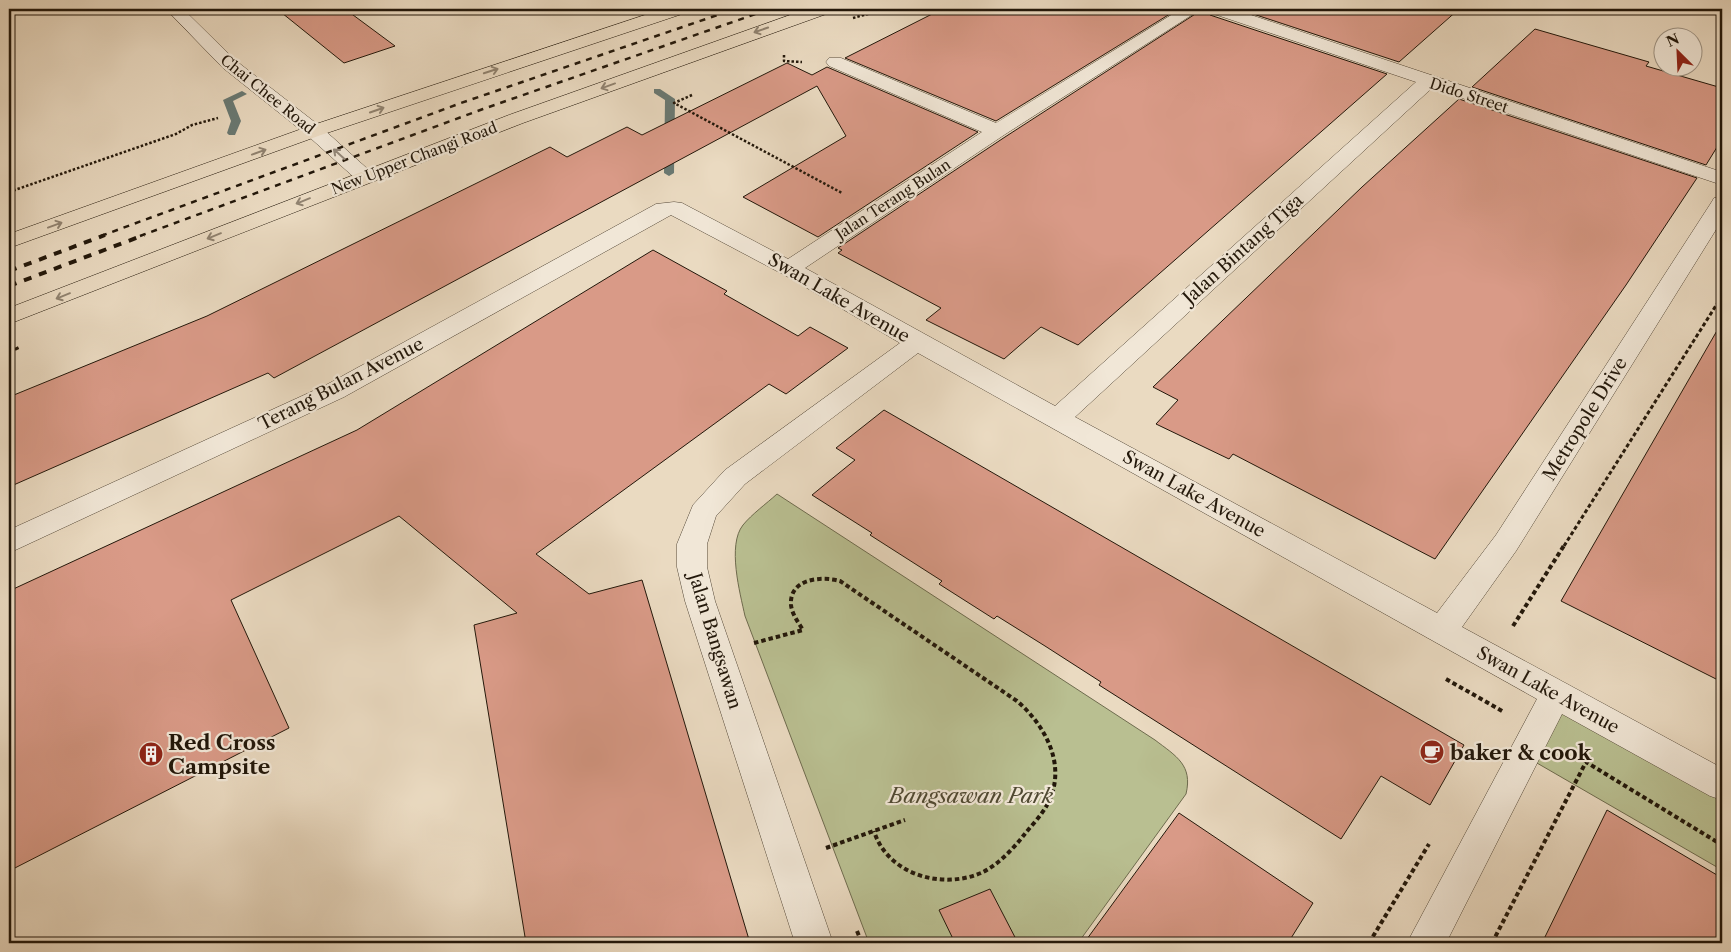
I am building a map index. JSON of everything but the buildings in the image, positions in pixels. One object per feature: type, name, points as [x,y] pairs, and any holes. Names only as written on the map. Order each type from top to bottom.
[{"type":"main road","points":[[9,241],[322,128],[679,9]]},
{"type":"main road","name":"New Upper Changi Road","points":[[9,317],[373,173],[726,42],[824,9]]},
{"type":"street","name":"Chai Chee Road","points":[[174,9],[229,64],[322,128],[373,173]]},
{"type":"street","name":"Chai Chee Road","points":[[192,9],[245,59],[295,94],[322,128]]},
{"type":"street","name":"Jalan Terang Bulan","points":[[789,268],[997,131],[1192,9]]},
{"type":"street","name":"Dido Street","points":[[1217,9],[1722,179]]},
{"type":"street","points":[[835,62],[997,131]]},
{"type":"street","name":"Jalan Bintang Tiga","points":[[1058,418],[1428,81]]},
{"type":"street","name":"Metropole Drive","points":[[1442,631],[1506,543],[1722,203]]},
{"type":"street","name":"Swan Lake Avenue","points":[[664,209],[674,208],[789,268],[917,342],[1058,418],[1722,786]]},
{"type":"street","name":"Terang Bulan Avenue","points":[[9,542],[335,391],[664,209]]},
{"type":"street","name":"Jalan Bangsawan","points":[[814,943],[700,601],[692,567],[692,544],[703,512],[735,477],[917,342]]},
{"type":"street","points":[[1426,943],[1556,694]]},
{"type":"path","points":[[786,52],[784,61],[792,64],[810,62]]},
{"type":"path","points":[[692,95],[674,103],[850,197]]},
{"type":"path","points":[[9,192],[176,134],[192,125],[218,118]]},
{"type":"path","points":[[1492,658],[1722,296]]},
{"type":"path","points":[[718,656],[803,630],[792,609],[792,596],[797,588],[806,582],[829,577],[843,582],[1017,701],[1031,713],[1047,736],[1054,752],[1056,770],[1051,797],[1047,805],[1006,853],[993,865],[977,875],[938,880],[910,872],[887,855],[874,831]]},
{"type":"path","points":[[1492,943],[1586,762],[1722,845]]},
{"type":"path","points":[[787,861],[905,820]]},
{"type":"path","points":[[822,839],[828,856]]},
{"type":"path","points":[[855,926],[862,943]]},
{"type":"green space","name":"Bangsawan Park","points":[[777,494],[1155,740],[1181,762],[1187,776],[1186,794],[1078,943],[869,943],[745,616],[740,595],[735,557],[738,534],[743,525]]},
{"type":"green space","points":[[1560,701],[1722,791],[1722,870],[1530,759]]},
{"type":"waterway","points":[[657,91],[670,99],[669,173]]},
{"type":"waterway","points":[[232,133],[236,121],[228,100],[242,94]]},
{"type":"railway","points":[[101,236],[461,103],[735,9]]},
{"type":"railway","points":[[140,236],[483,109],[770,9]]},
{"type":"railway","points":[[9,271],[105,235]]},
{"type":"railway","points":[[9,286],[144,235]]},
{"type":"place","name":"baker & cook","points":[[1432,752]]},
{"type":"place","name":"Red Cross Campsite","points":[[151,754]]}]
